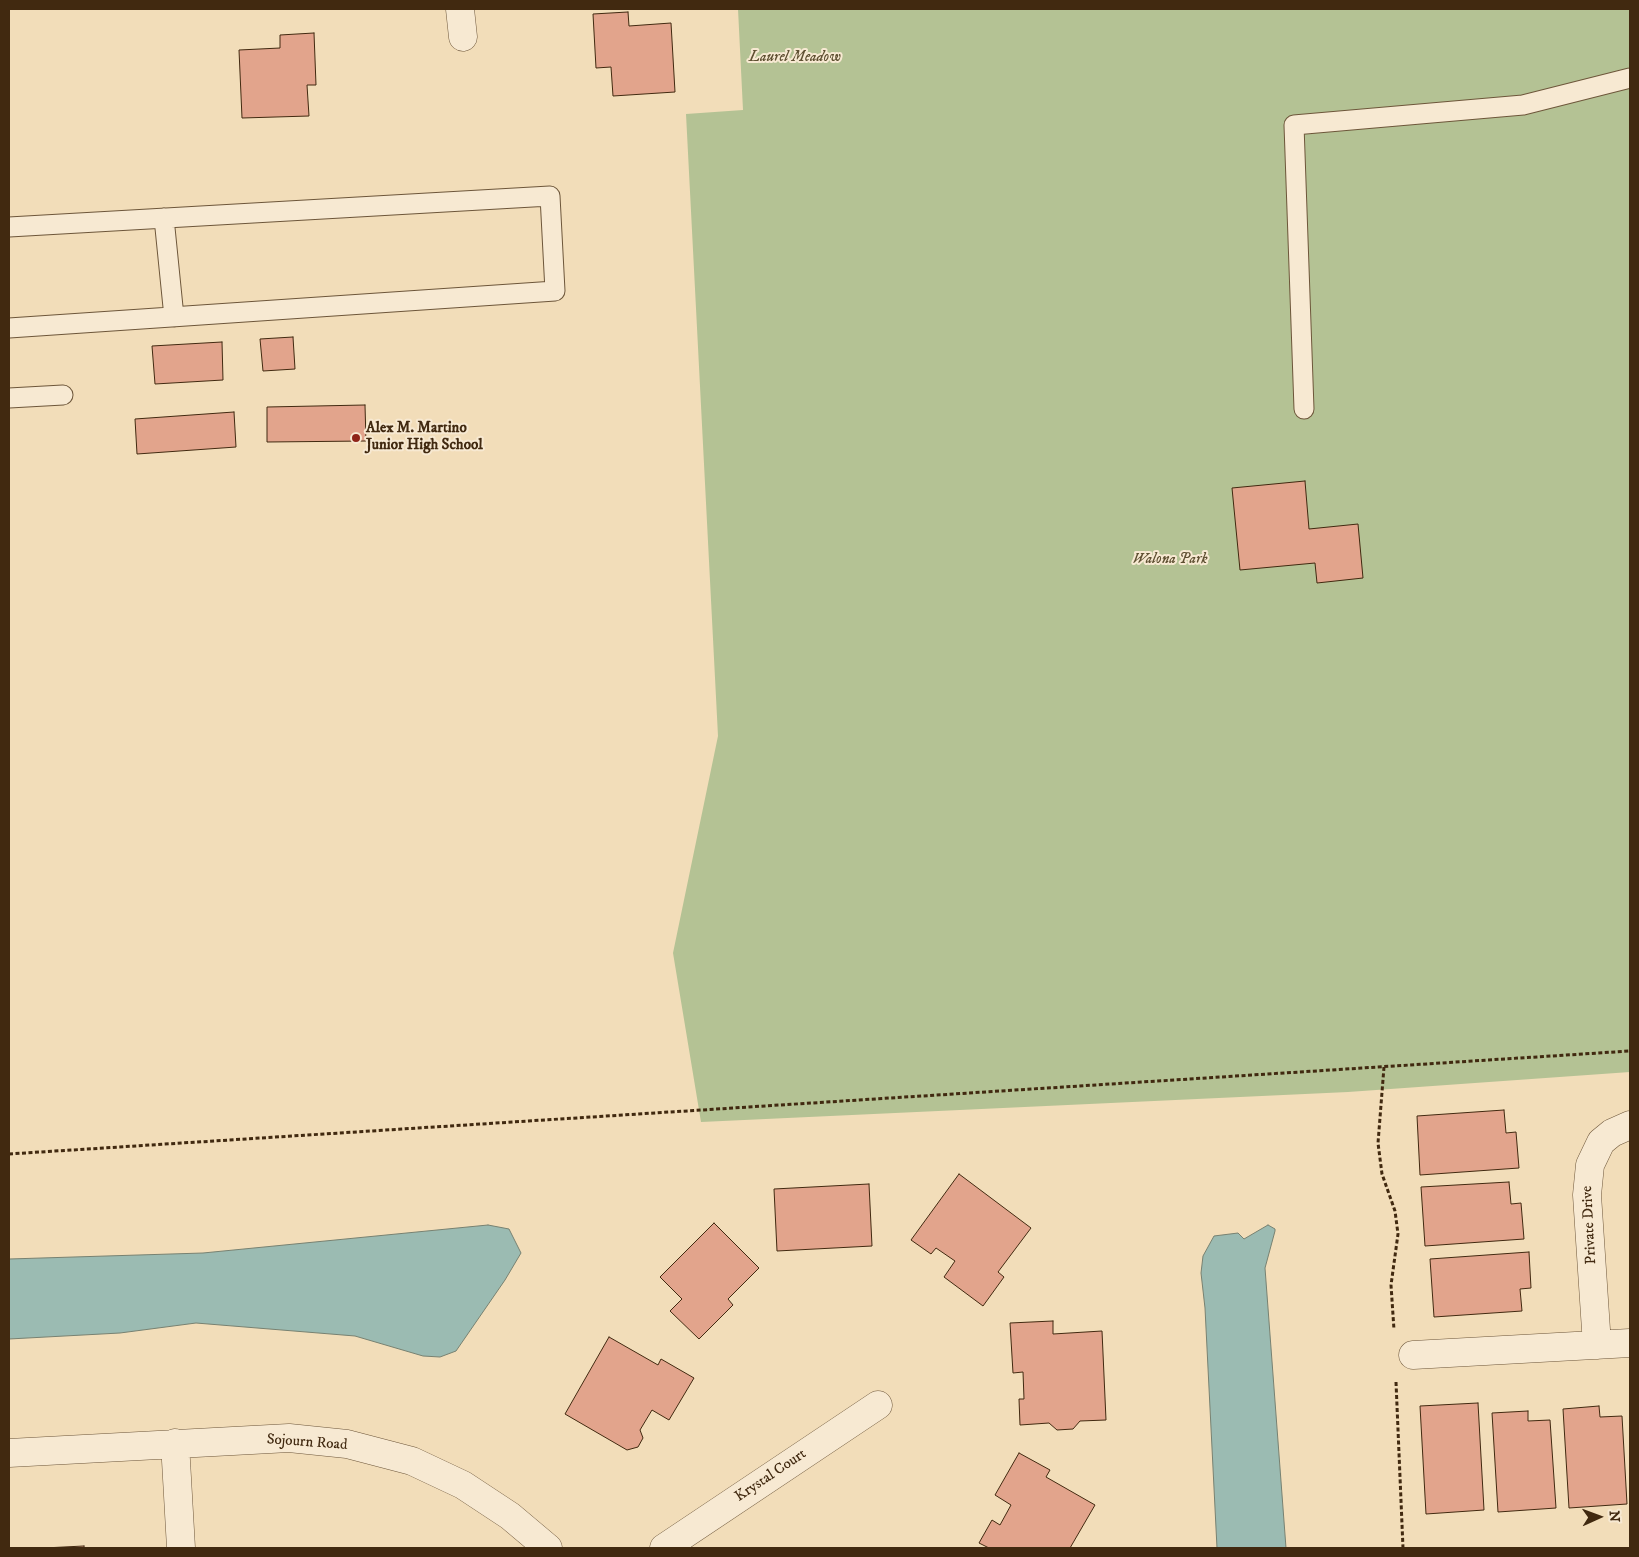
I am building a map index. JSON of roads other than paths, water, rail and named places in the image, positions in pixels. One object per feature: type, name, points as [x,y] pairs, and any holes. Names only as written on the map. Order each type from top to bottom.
[{"type":"street","points":[[460,9],[463,38]]},
{"type":"street","name":"Private Drive","points":[[1596,1345],[1587,1190],[1590,1165],[1601,1142],[1612,1133],[1630,1125]]},
{"type":"street","points":[[1404,1364],[1630,1343]]},
{"type":"street","name":"Krystal Court","points":[[664,1548],[878,1404]]},
{"type":"street","name":"Sojourn Road","points":[[9,1453],[288,1438],[347,1444],[412,1461],[463,1485],[510,1516],[548,1548]]},
{"type":"street","points":[[175,1444],[181,1548]]},
{"type":"lane","points":[[1304,409],[1294,125],[1523,105],[1630,78]]},
{"type":"lane","points":[[9,226],[550,196],[555,291],[9,328]]},
{"type":"lane","points":[[164,218],[174,317]]},
{"type":"lane","points":[[9,398],[63,395]]},
{"type":"water","points":[[488,1225],[509,1229],[521,1253],[505,1280],[456,1351],[440,1357],[423,1356],[355,1336],[196,1323],[120,1333],[9,1339],[9,1259],[203,1253]]},
{"type":"water","points":[[1268,1225],[1275,1229],[1265,1268],[1286,1548],[1217,1548],[1205,1308],[1201,1273],[1203,1256],[1214,1236],[1238,1233],[1244,1239]]},
{"type":"place","name":"Alex M. Martino Junior High School","points":[[356,438]]},
{"type":"park label","name":"Laurel Meadow","points":[[795,58]]},
{"type":"park label","name":"Walona Park","points":[[1170,560]]}]
